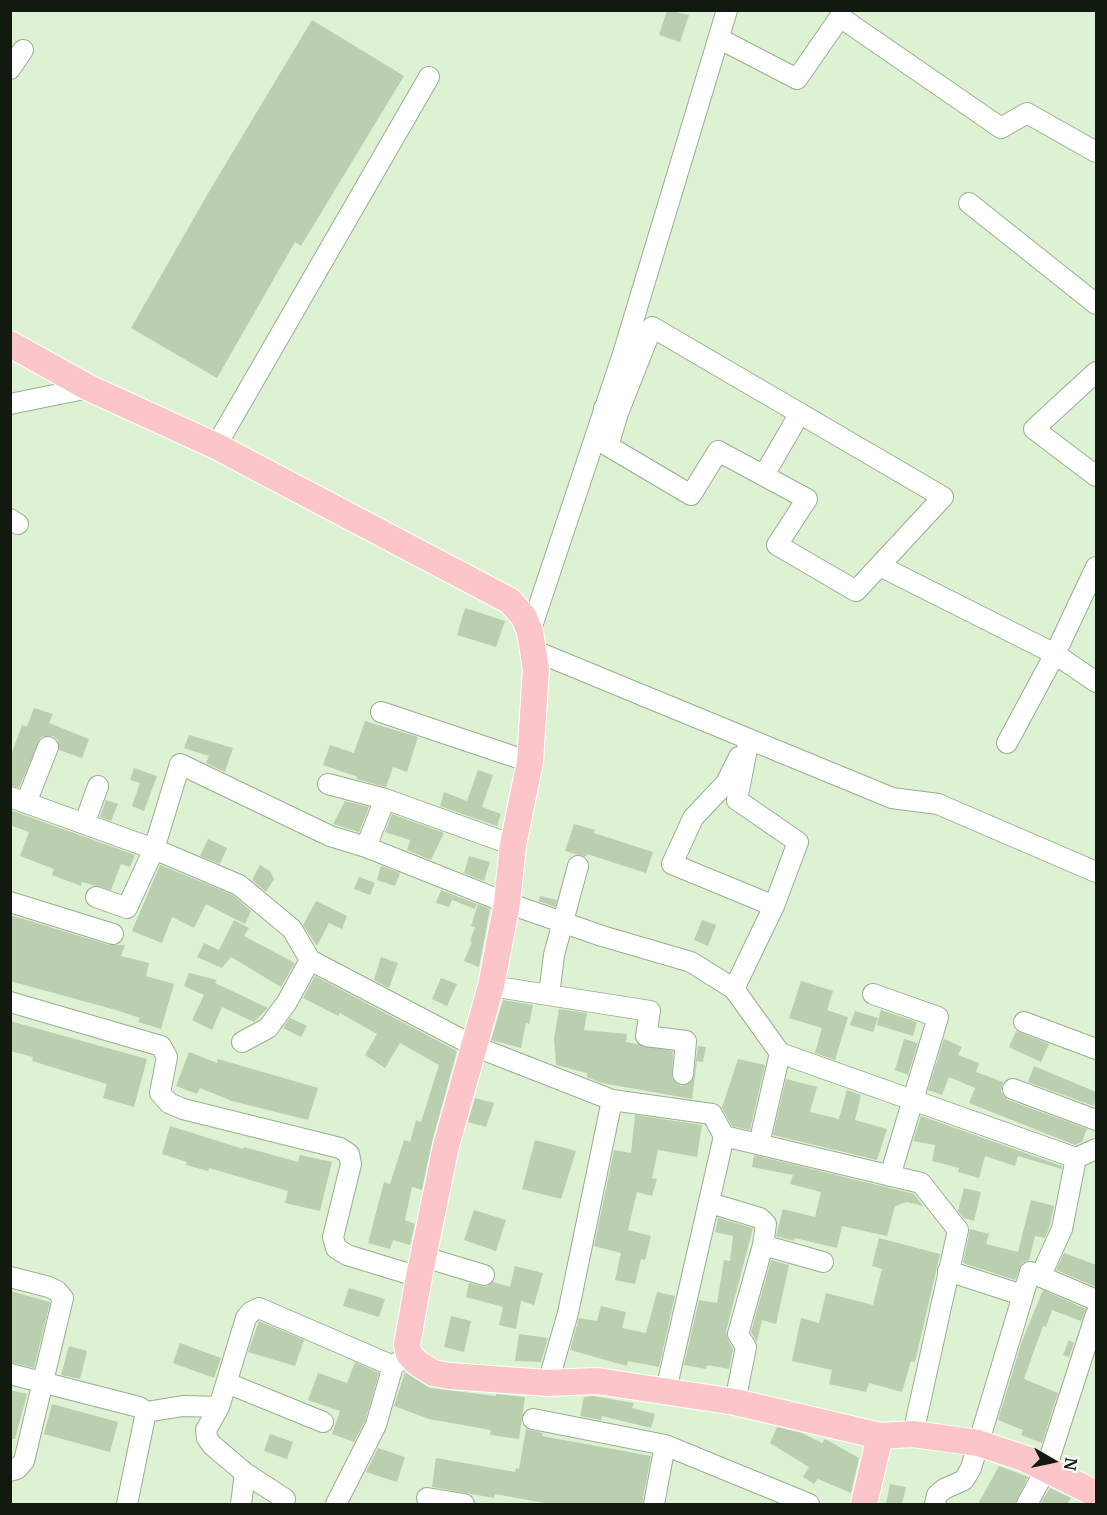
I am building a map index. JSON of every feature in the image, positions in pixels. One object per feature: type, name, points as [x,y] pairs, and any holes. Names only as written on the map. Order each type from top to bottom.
[{"type":"main road","points":[[10,344],[89,388],[216,446],[510,601],[524,617],[533,641],[530,762],[513,845],[507,903],[491,986],[446,1146],[407,1345],[401,1360],[416,1362],[433,1373],[548,1383],[597,1381],[735,1402],[880,1436],[913,1434],[978,1443],[1046,1468],[1096,1494]]},
{"type":"main road","points":[[864,1504],[880,1436]]},
{"type":"street","points":[[727,10],[611,410],[533,641],[748,739],[892,798],[938,804],[1096,872]]},
{"type":"street","points":[[720,39],[797,79],[840,17],[1001,129],[1027,113],[1096,152]]},
{"type":"street","points":[[10,69],[23,50]]},
{"type":"street","points":[[216,446],[429,77]]},
{"type":"street","points":[[969,203],[1096,304]]},
{"type":"street","points":[[652,327],[944,496],[856,591],[777,545],[807,499],[718,450],[691,495],[608,446],[611,410],[652,327]]},
{"type":"street","points":[[1096,372],[1034,429],[1096,476]]},
{"type":"street","points":[[10,404],[89,388]]},
{"type":"street","points":[[764,475],[800,413]]},
{"type":"street","points":[[1007,743],[1055,654],[1096,567]]},
{"type":"street","points":[[886,569],[1055,654],[1096,682]]},
{"type":"street","points":[[381,712],[530,762]]},
{"type":"street","points":[[734,989],[774,906],[798,842],[737,800],[748,739]]},
{"type":"street","points":[[748,739],[726,783],[693,818],[672,864],[774,906]]},
{"type":"street","points":[[48,747],[18,800],[85,822],[239,885],[292,929],[310,960],[474,1046],[612,1100],[712,1114],[724,1136],[666,1390]]},
{"type":"street","points":[[96,897],[127,908],[154,849],[180,764],[330,836],[366,847],[564,923],[691,962],[734,989],[780,1053],[1077,1158],[1096,1149]]},
{"type":"street","points":[[328,784],[385,799],[513,845]]},
{"type":"street","points":[[85,822],[98,786]]},
{"type":"street","points":[[366,847],[385,799]]},
{"type":"street","points":[[549,995],[550,975],[578,866]]},
{"type":"street","points":[[10,902],[113,934]]},
{"type":"street","points":[[242,1042],[268,1028],[287,1002],[310,960]]},
{"type":"street","points":[[491,986],[650,1011],[646,1036],[686,1041],[682,1074]]},
{"type":"street","points":[[873,994],[938,1017],[890,1176]]},
{"type":"street","points":[[10,1002],[161,1046],[167,1057],[160,1093],[170,1103],[183,1109],[340,1148],[349,1154],[351,1164],[333,1237],[336,1248],[347,1255],[484,1275]]},
{"type":"street","points":[[1024,1022],[1096,1049]]},
{"type":"street","points":[[759,1144],[780,1053]]},
{"type":"street","points":[[1013,1089],[1096,1120]]},
{"type":"street","points":[[548,1383],[568,1313],[612,1100]]},
{"type":"street","points":[[724,1136],[921,1183],[958,1230],[913,1434]]},
{"type":"street","points":[[1041,1275],[1062,1229],[1077,1158]]},
{"type":"street","points":[[710,1203],[764,1220],[763,1245],[738,1334],[746,1347],[735,1402]]},
{"type":"street","points":[[763,1245],[823,1262]]},
{"type":"street","points":[[948,1271],[1022,1294]]},
{"type":"street","points":[[935,1504],[937,1495],[964,1479],[971,1468],[1030,1272],[1096,1300]]},
{"type":"street","points":[[10,1277],[49,1287],[63,1298],[24,1461],[17,1469],[10,1471]]},
{"type":"street","points":[[285,1499],[245,1473],[207,1438],[206,1430],[219,1407],[246,1318],[259,1308],[401,1360],[376,1425],[336,1504]]},
{"type":"street","points":[[1027,1504],[1046,1468],[1096,1314]]},
{"type":"street","points":[[10,1374],[139,1407],[146,1412],[183,1406],[219,1407]]},
{"type":"street","points":[[227,1383],[323,1422]]},
{"type":"street","points":[[127,1504],[146,1412]]},
{"type":"street","points":[[533,1419],[666,1445],[809,1504]]},
{"type":"street","points":[[654,1504],[666,1445]]},
{"type":"street","points":[[241,1504],[245,1473]]},
{"type":"street","points":[[427,1498],[464,1504]]},
{"type":"building","points":[[667,10],[689,15],[680,42],[659,35]]},
{"type":"building","points":[[312,20],[404,76],[301,246],[295,242],[217,378],[131,328],[210,190]]},
{"type":"building","points":[[465,608],[505,621],[496,647],[457,635]]},
{"type":"building","points":[[34,708],[53,714],[49,723],[89,739],[82,758],[59,750],[58,740],[53,736],[41,737],[19,788],[10,785],[10,758],[22,725],[27,727]]},
{"type":"building","points":[[365,721],[418,737],[407,772],[393,767],[386,787],[356,779],[358,777],[323,765],[330,745],[354,753]]},
{"type":"building","points":[[189,735],[233,748],[225,772],[206,763],[209,756],[184,748]]},
{"type":"building","points":[[134,768],[157,776],[144,811],[132,806],[140,783],[130,780]]},
{"type":"building","points":[[478,770],[493,775],[482,807],[501,814],[497,826],[440,806],[444,792],[467,801]]},
{"type":"building","points":[[106,800],[118,804],[111,821],[100,817]]},
{"type":"building","points":[[345,801],[369,807],[359,832],[333,824]]},
{"type":"building","points":[[10,810],[135,855],[130,867],[121,864],[111,890],[82,882],[81,886],[52,875],[54,869],[20,856],[29,832],[10,825]]},
{"type":"building","points":[[392,814],[444,833],[431,860],[407,850],[410,840],[385,832]]},
{"type":"building","points":[[574,824],[595,830],[594,833],[653,852],[646,873],[587,854],[586,857],[565,851]]},
{"type":"building","points":[[208,839],[227,848],[220,864],[200,856]]},
{"type":"building","points":[[469,856],[490,862],[484,881],[464,873]]},
{"type":"building","points":[[160,865],[233,895],[251,911],[245,924],[206,904],[194,928],[172,917],[162,943],[132,931]]},
{"type":"building","points":[[260,865],[270,871],[274,879],[266,892],[252,880]]},
{"type":"building","points":[[381,866],[400,873],[395,886],[377,880]]},
{"type":"building","points":[[359,877],[375,883],[370,895],[354,889]]},
{"type":"building","points":[[441,890],[477,904],[475,909],[452,900],[449,907],[436,903]]},
{"type":"building","points":[[540,896],[557,900],[555,907],[539,901]]},
{"type":"building","points":[[316,901],[347,916],[342,929],[329,923],[317,946],[303,925]]},
{"type":"building","points":[[478,904],[490,909],[479,967],[464,961],[472,942],[470,941],[475,927],[471,926]]},
{"type":"building","points":[[10,915],[109,945],[125,945],[121,956],[149,963],[146,976],[174,984],[161,1029],[138,1022],[140,1018],[116,1010],[10,981]]},
{"type":"building","points":[[234,920],[249,928],[244,936],[295,963],[281,987],[231,957],[222,968],[197,957],[204,943],[219,950]]},
{"type":"building","points":[[702,920],[716,925],[708,946],[694,940]]},
{"type":"building","points":[[381,957],[398,963],[389,988],[374,980]]},
{"type":"building","points":[[189,973],[217,980],[215,983],[268,1008],[254,1022],[222,1007],[212,1030],[192,1020],[204,995],[184,986]]},
{"type":"building","points":[[315,976],[457,1051],[432,1142],[422,1190],[412,1187],[405,1220],[415,1224],[410,1245],[393,1240],[390,1249],[368,1243],[384,1182],[390,1184],[404,1140],[410,1142],[416,1120],[421,1122],[439,1065],[400,1043],[385,1068],[365,1055],[377,1034],[340,1013],[338,1016],[303,998]]},
{"type":"building","points":[[441,978],[457,984],[447,1006],[432,999]]},
{"type":"building","points":[[801,981],[833,991],[827,1010],[848,1017],[835,1060],[815,1053],[822,1028],[789,1018]]},
{"type":"building","points":[[503,1000],[533,1005],[529,1024],[526,1023],[521,1048],[491,1040]]},
{"type":"building","points":[[559,1009],[587,1013],[584,1030],[627,1034],[626,1042],[673,1051],[672,1078],[681,1086],[693,1080],[698,1046],[706,1047],[703,1062],[697,1061],[692,1099],[602,1083],[587,1077],[587,1073],[556,1065],[554,1039]]},
{"type":"building","points":[[881,1010],[917,1022],[913,1036],[877,1025]]},
{"type":"building","points":[[855,1011],[878,1018],[873,1032],[850,1025]]},
{"type":"building","points":[[290,1018],[307,1026],[301,1037],[283,1028]]},
{"type":"building","points":[[10,1021],[147,1059],[134,1107],[103,1098],[107,1084],[32,1061],[33,1057],[10,1051]]},
{"type":"building","points":[[1016,1031],[1049,1044],[1041,1062],[1009,1047]]},
{"type":"building","points":[[904,1039],[918,1043],[908,1075],[895,1070]]},
{"type":"building","points":[[944,1039],[962,1047],[958,1055],[979,1063],[976,1072],[1003,1082],[1001,1092],[1008,1100],[1087,1129],[1082,1142],[1075,1145],[969,1103],[975,1088],[949,1077],[942,1095],[928,1090]]},
{"type":"building","points":[[189,1052],[217,1063],[218,1059],[318,1088],[308,1120],[232,1101],[200,1088],[197,1094],[176,1086]]},
{"type":"building","points":[[738,1059],[765,1065],[750,1130],[732,1126],[722,1108]]},
{"type":"building","points":[[1034,1066],[1096,1092],[1094,1106],[1028,1082]]},
{"type":"building","points":[[786,1079],[817,1087],[810,1112],[839,1119],[847,1090],[861,1095],[855,1120],[887,1129],[877,1160],[773,1135]]},
{"type":"building","points":[[475,1098],[494,1103],[486,1127],[468,1122]]},
{"type":"building","points":[[635,1115],[702,1125],[697,1157],[658,1150],[652,1178],[657,1179],[652,1196],[637,1192],[628,1230],[651,1236],[645,1260],[641,1259],[635,1284],[615,1280],[621,1253],[594,1246],[614,1150],[631,1153]]},
{"type":"building","points":[[921,1116],[1062,1166],[1062,1169],[1018,1156],[1015,1166],[985,1156],[979,1178],[958,1172],[959,1168],[932,1161],[935,1145],[913,1141]]},
{"type":"building","points":[[170,1126],[243,1149],[244,1147],[298,1162],[300,1155],[332,1162],[320,1211],[285,1203],[288,1191],[209,1168],[208,1171],[186,1165],[187,1162],[162,1154]]},
{"type":"building","points":[[535,1140],[576,1151],[561,1199],[522,1189]]},
{"type":"building","points":[[754,1155],[914,1194],[923,1206],[907,1202],[895,1206],[887,1236],[842,1226],[837,1248],[776,1236],[783,1209],[815,1217],[821,1192],[790,1184],[793,1175],[752,1167]]},
{"type":"building","points":[[964,1188],[981,1192],[974,1221],[964,1218],[958,1211]]},
{"type":"building","points":[[1031,1200],[1054,1206],[1045,1238],[1035,1236],[1029,1260],[1022,1263],[1015,1280],[963,1263],[970,1229],[989,1234],[986,1244],[1018,1252]]},
{"type":"building","points":[[474,1210],[506,1220],[496,1251],[464,1240]]},
{"type":"building","points":[[718,1218],[753,1228],[726,1331],[733,1349],[729,1369],[707,1365],[706,1369],[684,1365],[699,1300],[717,1303],[724,1260],[730,1261],[733,1236],[715,1232]]},
{"type":"building","points":[[879,1238],[940,1254],[915,1362],[911,1361],[902,1392],[869,1383],[866,1392],[829,1384],[832,1370],[792,1361],[801,1318],[819,1323],[826,1293],[873,1305],[882,1269],[872,1266]]},
{"type":"building","points":[[1064,1253],[1096,1265],[1096,1287],[1056,1270]]},
{"type":"building","points":[[771,1260],[789,1265],[776,1324],[762,1320],[757,1342],[751,1332]]},
{"type":"building","points":[[515,1266],[543,1273],[534,1305],[521,1301],[516,1329],[499,1325],[503,1307],[466,1297],[469,1283],[486,1287],[493,1282],[510,1287]]},
{"type":"building","points":[[349,1288],[385,1299],[379,1317],[343,1306]]},
{"type":"building","points":[[1043,1290],[1086,1309],[1081,1321],[1052,1310],[1046,1327],[1043,1326],[1024,1379],[1058,1393],[1042,1443],[1021,1435],[1023,1430],[998,1420],[1022,1341]]},
{"type":"building","points":[[10,1291],[50,1302],[34,1368],[10,1362]]},
{"type":"building","points":[[657,1292],[675,1296],[659,1367],[628,1361],[627,1366],[570,1350],[579,1318],[597,1321],[601,1306],[626,1312],[622,1328],[646,1333]]},
{"type":"building","points":[[451,1316],[471,1321],[464,1352],[444,1347]]},
{"type":"building","points":[[259,1321],[304,1340],[295,1366],[248,1352]]},
{"type":"building","points":[[519,1334],[548,1338],[541,1362],[515,1361]]},
{"type":"building","points":[[1069,1340],[1074,1343],[1069,1357],[1063,1355]]},
{"type":"building","points":[[180,1343],[221,1358],[214,1378],[173,1363]]},
{"type":"building","points":[[69,1346],[87,1351],[80,1379],[61,1375]]},
{"type":"building","points":[[355,1362],[379,1373],[365,1421],[354,1442],[332,1434],[340,1411],[308,1400],[318,1373],[347,1383]]},
{"type":"building","points":[[405,1372],[430,1388],[525,1397],[519,1439],[490,1435],[491,1430],[429,1419],[394,1406]]},
{"type":"building","points":[[10,1390],[27,1394],[15,1439],[10,1439]]},
{"type":"building","points":[[593,1396],[634,1403],[632,1408],[655,1414],[651,1428],[602,1416],[601,1420],[580,1416],[584,1397]]},
{"type":"building","points":[[52,1404],[118,1422],[110,1452],[44,1434]]},
{"type":"building","points":[[777,1427],[802,1433],[822,1443],[825,1439],[859,1458],[851,1493],[818,1479],[814,1484],[803,1477],[809,1467],[770,1443]]},
{"type":"building","points":[[526,1429],[543,1433],[542,1436],[651,1456],[642,1504],[550,1504],[495,1494],[494,1498],[432,1487],[436,1458],[515,1472],[516,1468],[519,1469]]},
{"type":"building","points":[[270,1434],[293,1442],[287,1459],[264,1451]]},
{"type":"building","points":[[378,1448],[405,1457],[397,1482],[366,1472]]},
{"type":"building","points":[[999,1466],[1028,1477],[1015,1504],[978,1504]]},
{"type":"building","points":[[890,1484],[906,1487],[902,1504],[886,1504]]},
{"type":"building","points":[[1050,1488],[1071,1498],[1067,1504],[1040,1504]]}]
